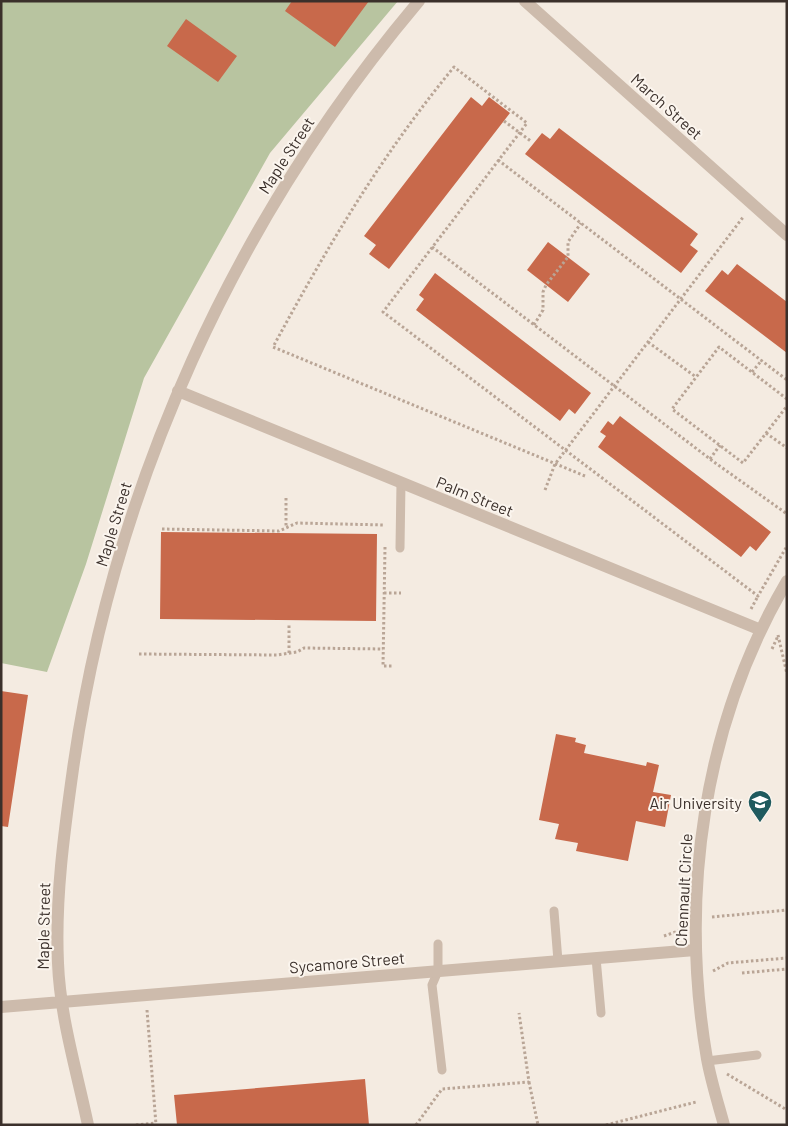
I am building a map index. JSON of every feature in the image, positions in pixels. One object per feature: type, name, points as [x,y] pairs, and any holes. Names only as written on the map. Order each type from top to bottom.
[{"type":"street","name":"Maple Street","points":[[88,1125],[62,1002],[58,960],[59,893],[68,806],[84,700],[101,623],[130,522],[156,444],[178,390],[230,281],[296,169],[362,73],[419,1]]},
{"type":"street","name":"March Street","points":[[525,1],[787,235]]},
{"type":"street","name":"Palm Street","points":[[178,390],[761,630]]},
{"type":"street","name":"Chennault Circle","points":[[724,1125],[707,1061],[699,1001],[695,950],[696,894],[707,795],[728,717],[761,630],[787,581]]},
{"type":"street","name":"Sycamore Street","points":[[1,1007],[695,950]]},
{"type":"lane","points":[[400,548],[401,483]]},
{"type":"lane","points":[[554,911],[558,961]]},
{"type":"lane","points":[[438,944],[438,971],[432,986],[442,1070]]},
{"type":"lane","points":[[596,958],[601,1013]]},
{"type":"lane","points":[[707,1061],[757,1055]]},
{"type":"path","points":[[585,476],[273,347],[338,230],[374,174],[408,125],[454,67],[527,123],[382,312],[758,596],[787,546]]},
{"type":"path","points":[[504,121],[532,142]]},
{"type":"path","points":[[498,160],[787,380]]},
{"type":"path","points":[[545,490],[555,464],[752,204]]},
{"type":"path","points":[[534,325],[543,310],[546,285],[568,257],[568,242],[580,223]]},
{"type":"path","points":[[432,247],[710,459],[787,514]]},
{"type":"path","points":[[648,342],[696,377]]},
{"type":"path","points":[[787,399],[719,347],[672,409],[743,463],[787,406]]},
{"type":"path","points":[[752,372],[762,360]]},
{"type":"path","points":[[766,433],[787,448]]},
{"type":"path","points":[[710,459],[720,446]]},
{"type":"path","points":[[286,498],[286,528]]},
{"type":"path","points":[[162,529],[279,531],[297,523],[385,524],[385,534]]},
{"type":"path","points":[[385,544],[383,666],[393,666]]},
{"type":"path","points":[[384,593],[401,593]]},
{"type":"path","points":[[289,624],[289,653]]},
{"type":"path","points":[[769,654],[782,627]]},
{"type":"path","points":[[778,636],[787,674]]},
{"type":"path","points":[[139,654],[277,655],[304,648],[383,649]]},
{"type":"path","points":[[712,907],[712,925]]},
{"type":"path","points":[[712,916],[787,910]]},
{"type":"path","points":[[713,971],[728,963],[787,958]]},
{"type":"path","points":[[713,964],[714,978]]},
{"type":"path","points":[[742,973],[787,969]]},
{"type":"path","points":[[136,1125],[156,1124],[147,1009]]},
{"type":"path","points":[[519,1013],[529,1082],[538,1125]]},
{"type":"path","points":[[724,1059],[729,1080]]},
{"type":"path","points":[[727,1074],[787,1110]]},
{"type":"path","points":[[416,1125],[442,1089],[529,1082]]},
{"type":"path","points":[[606,1125],[696,1102]]},
{"type":"green space","points":[[1,1],[398,1],[270,153],[144,378],[86,564],[47,672],[1,663]]},
{"type":"building","points":[[292,1],[369,1],[335,47],[285,11]]},
{"type":"building","points":[[186,19],[237,56],[218,82],[167,46]]},
{"type":"building","points":[[471,97],[482,106],[489,97],[510,113],[389,269],[369,254],[376,245],[364,236]]},
{"type":"building","points":[[559,128],[698,234],[690,245],[698,251],[681,273],[525,154],[542,133],[550,139]]},
{"type":"building","points":[[548,242],[590,274],[568,302],[527,270]]},
{"type":"building","points":[[737,264],[787,302],[787,353],[705,291],[722,270],[728,275]]},
{"type":"building","points":[[435,273],[591,393],[575,414],[569,409],[560,421],[416,310],[424,299],[419,295]]},
{"type":"building","points":[[620,416],[771,532],[756,551],[750,546],[741,557],[598,447],[606,436],[600,432],[608,421],[613,425]]},
{"type":"building","points":[[161,532],[377,534],[376,621],[160,619]]},
{"type":"building","points":[[1,691],[28,695],[8,827],[1,826]]},
{"type":"building","points":[[556,734],[576,738],[575,742],[586,745],[584,753],[646,766],[647,762],[659,765],[653,792],[671,795],[665,827],[636,821],[628,861],[576,851],[578,843],[555,839],[559,824],[539,820]]},
{"type":"building","points":[[365,1079],[369,1125],[177,1125],[174,1095]]},
{"type":"place","name":"Air University","points":[[760,823]]}]
